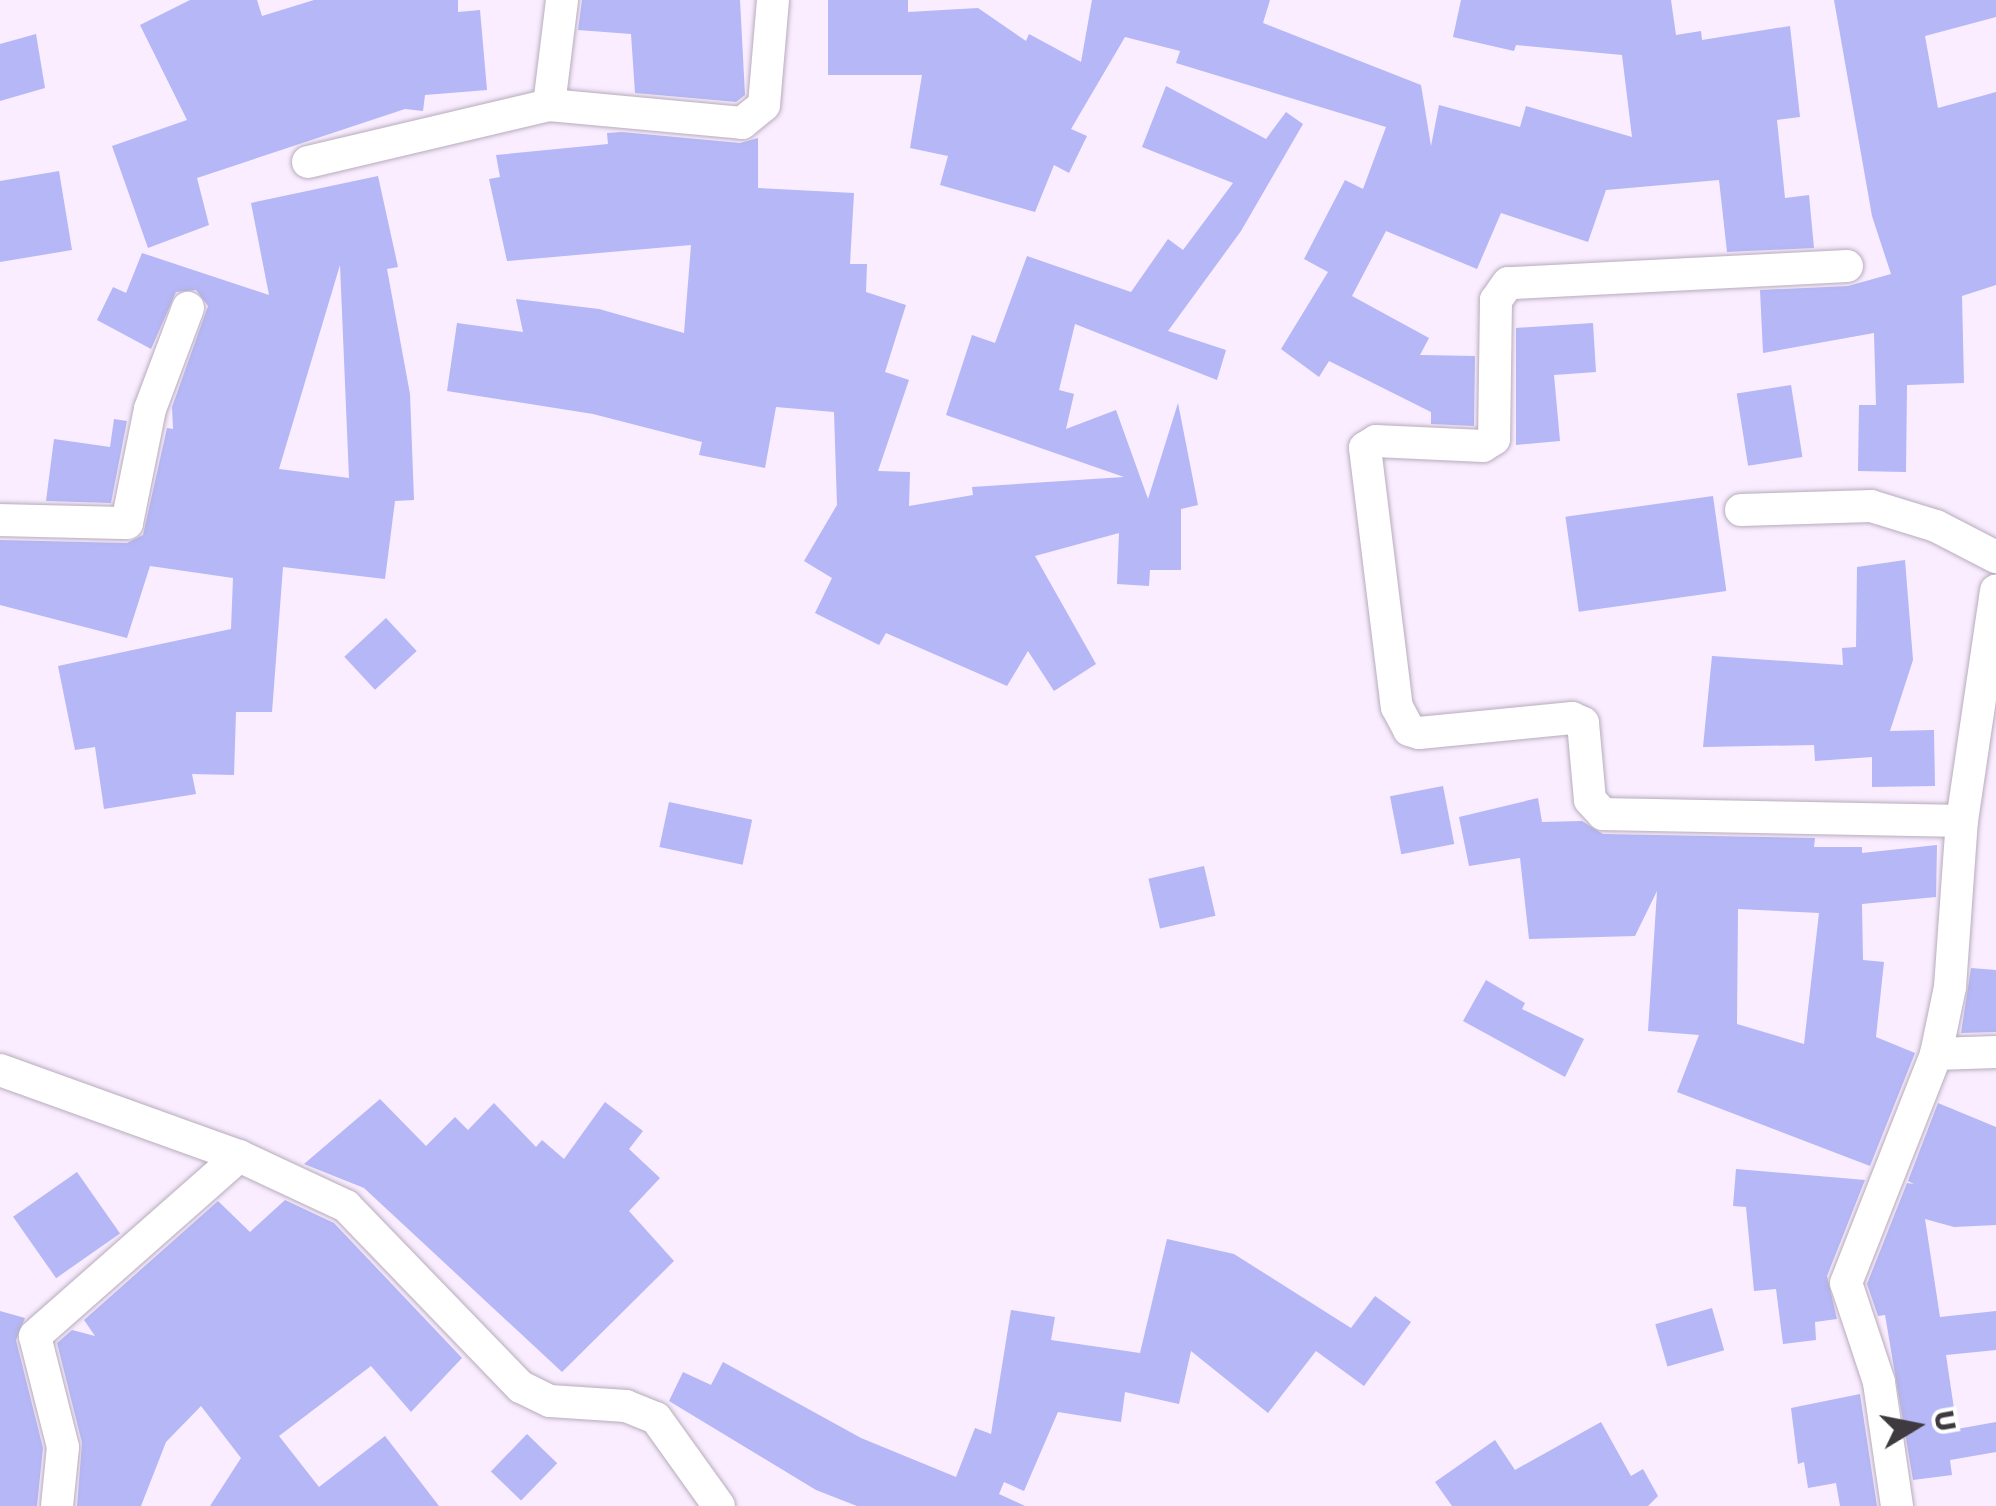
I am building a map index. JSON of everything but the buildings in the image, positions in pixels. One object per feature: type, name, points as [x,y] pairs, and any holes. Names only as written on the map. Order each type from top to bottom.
[{"type":"street","points":[[549,105],[562,0]]},
{"type":"street","points":[[308,162],[549,105],[742,123],[764,105],[772,0]]},
{"type":"street","points":[[1847,266],[1508,283],[1496,300],[1494,439],[1483,446],[1376,441],[1366,448],[1396,707],[1409,730],[1419,733],[1572,718],[1583,723],[1590,800],[1603,814],[1962,821]]},
{"type":"street","points":[[0,520],[127,524],[150,409],[188,308]]},
{"type":"street","points":[[1741,510],[1871,506],[1936,526],[1996,556]]},
{"type":"street","points":[[1896,1506],[1879,1382],[1846,1283],[1936,1054],[1950,987],[1962,821],[1983,758],[1996,590]]},
{"type":"street","points":[[1936,1054],[1996,1052]]},
{"type":"street","points":[[0,1070],[240,1156],[346,1206],[520,1387],[550,1401],[626,1406],[656,1418],[719,1506]]},
{"type":"street","points":[[57,1506],[63,1447],[35,1336],[240,1156]]}]
